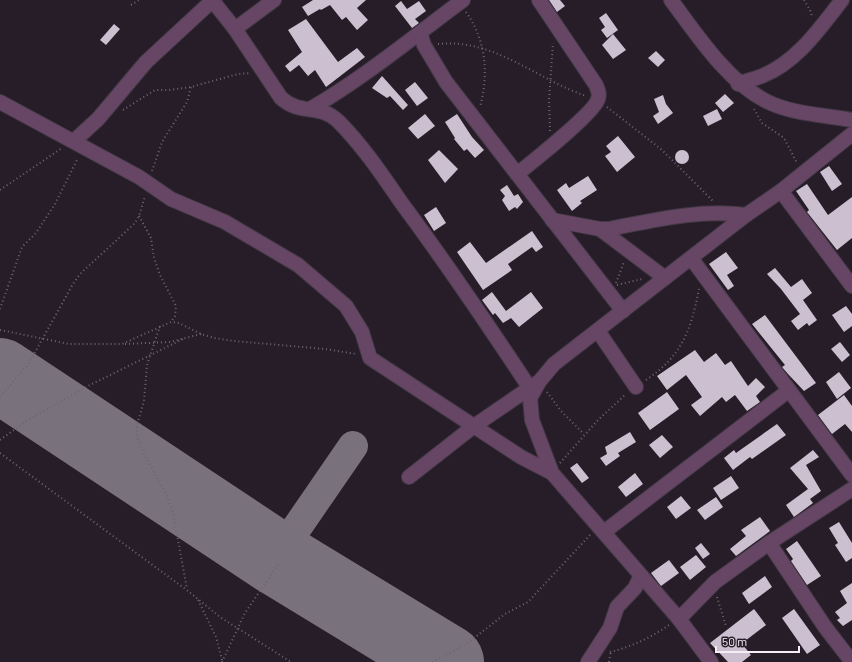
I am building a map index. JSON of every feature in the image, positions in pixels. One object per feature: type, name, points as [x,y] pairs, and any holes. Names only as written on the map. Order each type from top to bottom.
[{"type":"street","points":[[78,143],[146,62],[212,0],[235,29],[265,76],[281,98],[289,106],[297,109],[310,109],[331,115],[357,141],[534,384]]},
{"type":"street","points":[[235,29],[274,0]]},
{"type":"street","points":[[518,174],[588,114],[598,100],[599,92],[596,85],[539,0]]},
{"type":"street","points":[[671,0],[742,86],[767,102],[786,108],[852,120]]},
{"type":"street","points":[[742,86],[773,70],[794,55],[812,38],[842,0]]},
{"type":"street","points":[[310,109],[422,39],[461,1]]},
{"type":"street","points":[[422,39],[446,82],[619,306]]},
{"type":"street","points":[[0,102],[78,143],[149,184],[171,199],[226,222],[272,248],[310,274],[346,306],[362,332],[370,358],[521,457],[552,473],[602,529],[640,577],[679,619],[711,662]]},
{"type":"street","points":[[409,477],[474,426],[534,384],[554,364],[598,331],[619,306],[661,276],[691,258],[746,216],[782,191],[852,134]]},
{"type":"street","points":[[782,191],[852,286]]},
{"type":"street","points":[[552,220],[600,229],[609,229],[670,216],[723,212],[746,216]]},
{"type":"street","points":[[600,229],[661,276]]},
{"type":"street","points":[[691,258],[788,391],[852,475]]},
{"type":"street","points":[[598,331],[636,387]]},
{"type":"street","points":[[534,384],[530,398],[532,420],[552,473]]},
{"type":"street","points":[[602,529],[788,391]]},
{"type":"street","points":[[679,619],[715,582],[768,543],[852,489]]},
{"type":"street","points":[[768,543],[825,628],[852,662]]},
{"type":"street","points":[[590,659],[610,628],[617,607],[635,588],[640,577]]},
{"type":"path","points":[[131,5],[139,0]]},
{"type":"path","points":[[804,0],[812,16],[812,38]]},
{"type":"path","points":[[461,1],[471,19],[483,47],[485,78],[475,121]]},
{"type":"path","points":[[550,147],[550,82],[554,24]]},
{"type":"path","points":[[422,39],[483,47],[524,66],[550,82],[598,100],[662,150],[723,212]]},
{"type":"path","points":[[116,113],[155,90],[191,87],[245,72],[265,76]]},
{"type":"path","points":[[742,86],[762,123],[784,138],[792,157],[804,172]]},
{"type":"path","points":[[0,397],[29,363],[80,274],[120,239],[139,216],[156,156],[162,142],[187,102],[191,87]]},
{"type":"path","points":[[0,190],[78,143]]},
{"type":"path","points":[[0,309],[22,247],[36,233],[55,204],[78,143]]},
{"type":"path","points":[[139,216],[151,238],[154,258],[160,275],[176,306],[175,316],[171,322]]},
{"type":"path","points":[[619,306],[616,285],[628,252]]},
{"type":"path","points":[[616,285],[661,276]]},
{"type":"path","points":[[122,344],[135,340],[160,326],[171,322],[179,323],[201,334],[234,341],[348,352],[370,358]]},
{"type":"path","points":[[160,326],[149,357],[144,401],[137,426],[137,436],[141,448],[167,496],[173,513],[188,591]]},
{"type":"path","points":[[0,330],[43,340],[69,344],[155,343],[183,339],[201,334]]},
{"type":"path","points":[[0,440],[25,422],[115,371],[149,357],[183,339]]},
{"type":"path","points":[[534,384],[584,434]]},
{"type":"path","points":[[0,453],[237,628],[291,662]]},
{"type":"path","points":[[432,662],[465,645],[506,614],[528,602],[602,529]]},
{"type":"path","points":[[222,662],[237,628],[256,597],[280,563]]},
{"type":"path","points":[[715,582],[718,604],[726,626]]},
{"type":"path","points":[[197,599],[216,637],[222,662]]},
{"type":"path","points":[[590,659],[624,648],[657,633],[679,619]]},
{"type":"path","points":[[609,662],[611,652]]},
{"type":"building","points":[[313,0],[366,0],[357,8],[368,20],[357,30],[346,17],[342,20],[330,5],[308,16],[302,7]]},
{"type":"building","points":[[549,0],[560,0],[565,6],[557,12]]},
{"type":"building","points":[[401,1],[407,9],[419,1],[426,11],[415,19],[419,23],[412,28],[395,6]]},
{"type":"building","points":[[606,13],[618,30],[607,38],[601,30],[605,27],[599,18]]},
{"type":"building","points":[[306,19],[338,62],[357,48],[365,57],[326,87],[315,70],[308,76],[299,65],[290,72],[285,66],[302,52],[288,30]]},
{"type":"building","points":[[114,24],[120,29],[106,45],[100,40]]},
{"type":"building","points":[[613,34],[626,50],[613,59],[602,45]]},
{"type":"building","points":[[656,51],[665,60],[658,67],[648,58]]},
{"type":"building","points":[[382,76],[408,105],[403,110],[390,96],[387,98],[372,88]]},
{"type":"building","points":[[415,82],[428,98],[417,106],[405,90]]},
{"type":"building","points":[[725,94],[734,103],[723,112],[715,103]]},
{"type":"building","points":[[663,95],[666,104],[673,113],[658,124],[653,116],[659,112],[654,99]]},
{"type":"building","points":[[717,109],[722,119],[708,126],[703,116]]},
{"type":"building","points":[[425,114],[435,126],[418,139],[408,128]]},
{"type":"building","points":[[457,114],[472,137],[484,150],[475,158],[467,149],[464,151],[454,139],[455,138],[445,122]]},
{"type":"building","points":[[618,136],[635,157],[617,172],[605,156],[611,152],[606,146]]},
{"type":"building","points":[[439,150],[458,169],[445,183],[428,160]]},
{"type":"building","points":[[679,150],[685,150],[689,154],[689,160],[685,164],[679,164],[675,160],[675,154]]},
{"type":"building","points":[[829,166],[842,184],[832,191],[820,172]]},
{"type":"building","points":[[588,176],[597,190],[580,201],[582,203],[572,211],[557,190],[566,183],[569,188]]},
{"type":"building","points":[[807,184],[828,215],[852,197],[852,238],[837,250],[807,212],[809,210],[796,191]]},
{"type":"building","points":[[507,185],[514,196],[518,194],[523,202],[517,209],[515,207],[509,211],[502,200],[505,196],[500,190]]},
{"type":"building","points":[[436,207],[446,223],[434,231],[424,215]]},
{"type":"building","points":[[532,231],[543,247],[536,252],[532,247],[508,264],[512,270],[483,290],[457,252],[470,242],[486,263]]},
{"type":"building","points":[[726,252],[738,268],[727,275],[734,286],[728,290],[709,264]]},
{"type":"building","points":[[775,268],[791,287],[802,279],[812,293],[803,300],[817,320],[809,326],[807,323],[798,330],[791,321],[800,314],[781,289],[767,274]]},
{"type":"building","points":[[492,292],[506,311],[531,292],[543,308],[519,327],[511,318],[503,323],[495,313],[493,315],[482,300]]},
{"type":"building","points":[[846,306],[852,314],[852,326],[844,332],[832,315]]},
{"type":"building","points":[[765,315],[816,383],[804,391],[782,367],[785,365],[752,324]]},
{"type":"building","points":[[840,342],[850,355],[842,362],[831,349]]},
{"type":"building","points":[[695,350],[704,362],[716,353],[725,365],[731,361],[748,386],[756,378],[765,387],[756,396],[760,402],[747,411],[735,395],[726,402],[722,397],[700,416],[691,405],[702,397],[686,375],[667,390],[657,376]]},
{"type":"building","points":[[839,372],[851,388],[837,399],[826,382]]},
{"type":"building","points":[[667,392],[679,409],[650,430],[638,413]]},
{"type":"building","points":[[844,395],[852,406],[852,432],[845,424],[832,434],[818,415]]},
{"type":"building","points":[[777,424],[786,435],[752,459],[750,457],[733,470],[724,458],[734,450],[736,453]]},
{"type":"building","points":[[630,432],[636,442],[618,453],[620,456],[606,466],[600,458],[607,454],[605,447]]},
{"type":"building","points":[[662,435],[673,447],[660,458],[649,445]]},
{"type":"building","points":[[813,450],[819,457],[806,465],[821,491],[810,499],[813,503],[794,517],[786,505],[808,489],[790,468]]},
{"type":"building","points":[[577,463],[589,478],[582,483],[570,468]]},
{"type":"building","points":[[635,473],[643,484],[626,497],[618,487]]},
{"type":"building","points":[[731,476],[739,488],[721,500],[713,488]]},
{"type":"building","points":[[681,496],[691,508],[676,519],[667,507]]},
{"type":"building","points":[[716,497],[723,507],[705,520],[697,510]]},
{"type":"building","points":[[760,517],[770,531],[736,556],[730,549],[746,536],[741,530]]},
{"type":"building","points":[[839,522],[852,543],[852,558],[846,562],[835,545],[838,543],[829,528]]},
{"type":"building","points":[[797,541],[821,576],[807,585],[791,561],[793,559],[786,549]]},
{"type":"building","points":[[701,543],[710,554],[703,559],[695,548]]},
{"type":"building","points":[[696,555],[706,567],[690,580],[680,567]]},
{"type":"building","points":[[669,560],[679,573],[661,586],[651,573]]},
{"type":"building","points":[[765,576],[772,587],[749,604],[742,593]]},
{"type":"building","points":[[852,583],[852,620],[843,626],[837,620],[840,618],[835,612],[847,603],[840,591]]},
{"type":"building","points":[[754,609],[766,625],[745,641],[746,643],[743,645],[751,655],[742,662],[728,662],[710,643]]},
{"type":"building","points":[[794,609],[820,645],[807,654],[782,618]]},
{"type":"taxiway","points":[[276,558],[353,446]]},
{"type":"runway","points":[[0,375],[276,558],[447,662]]}]
